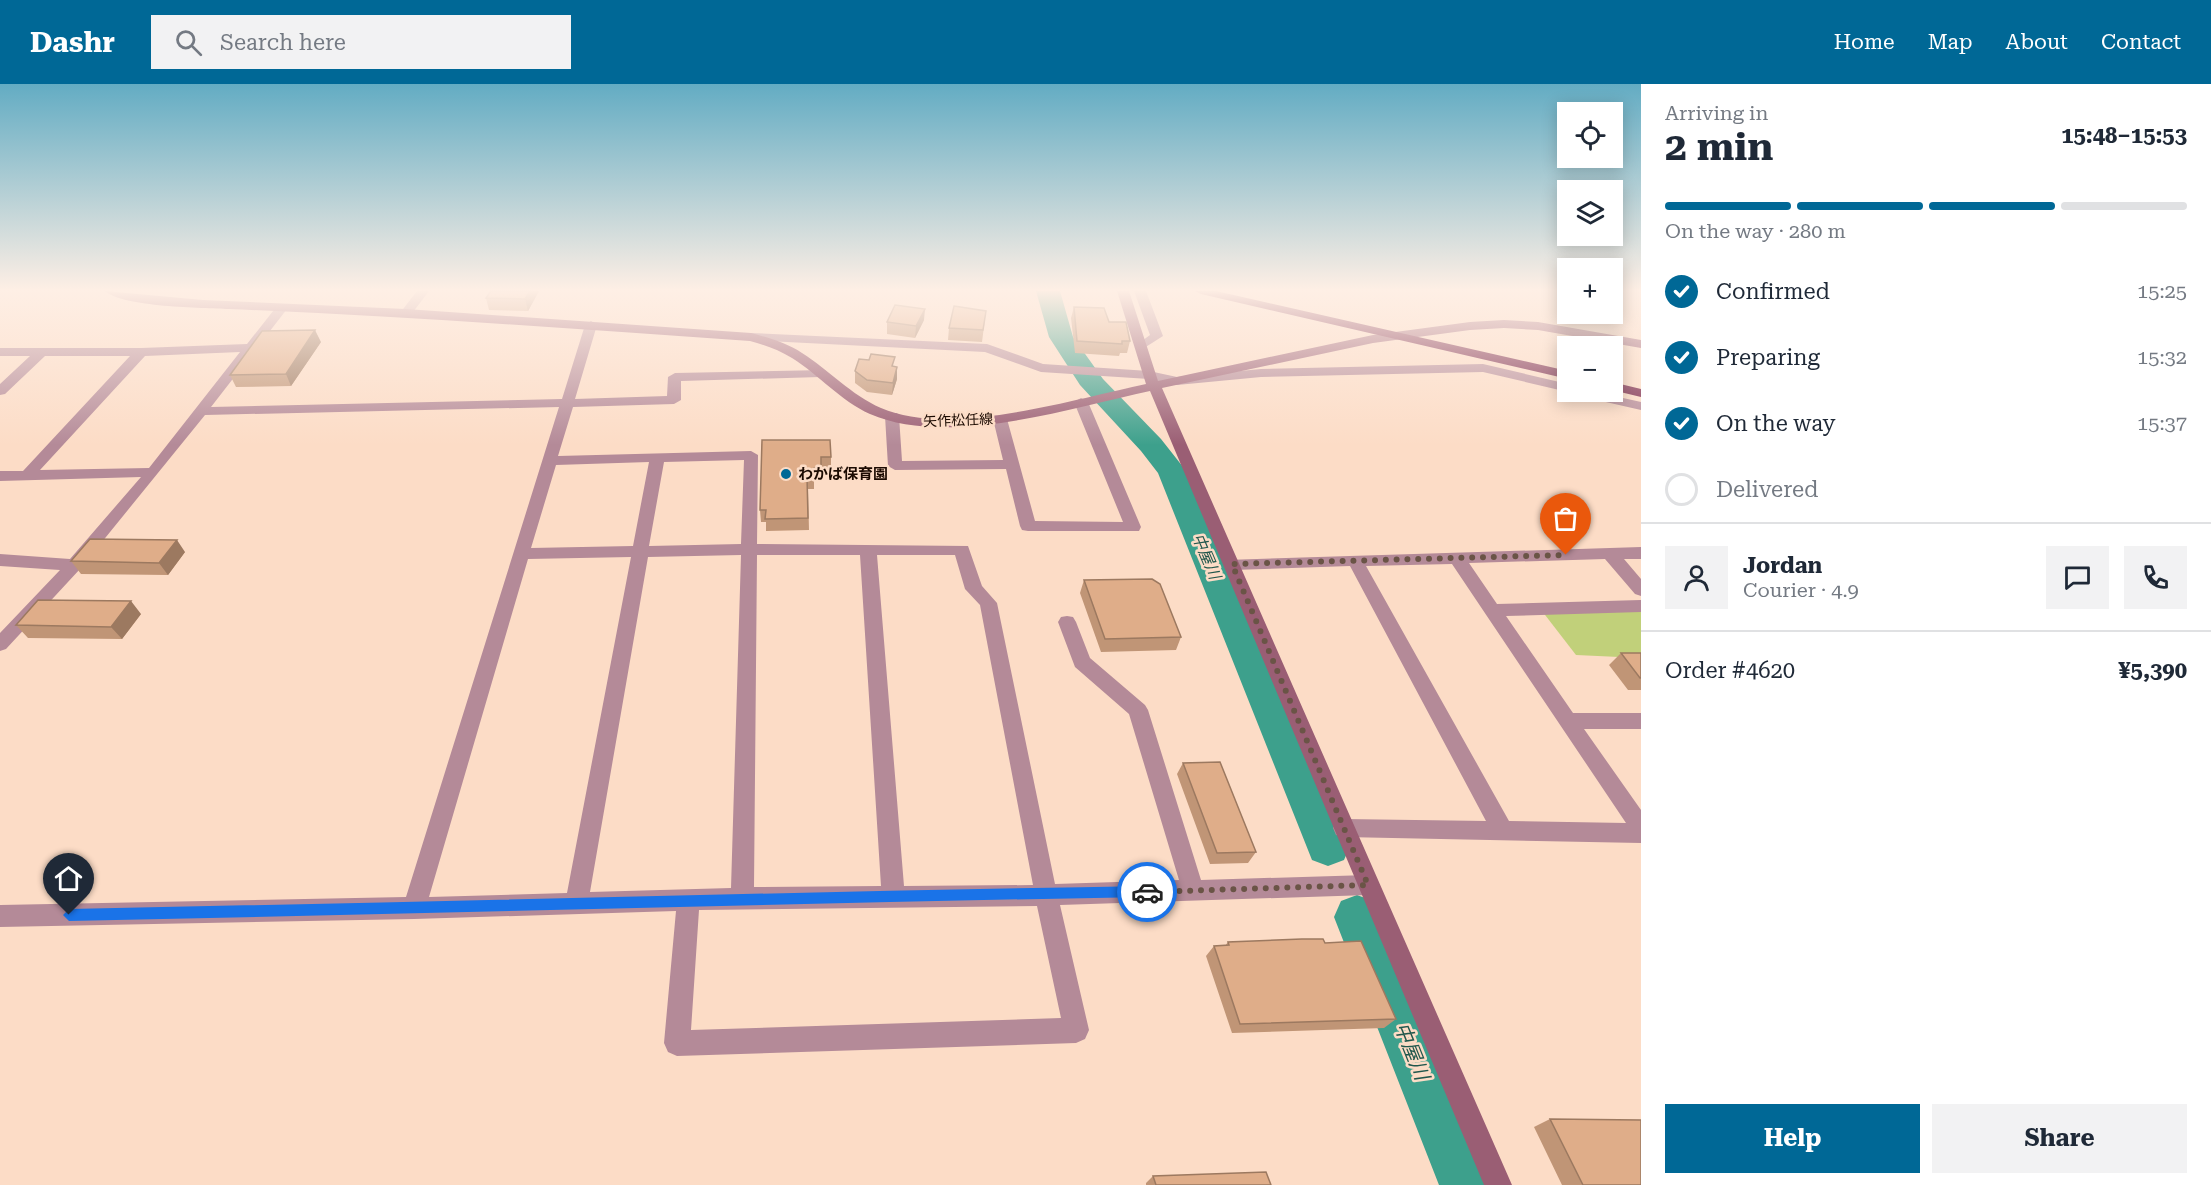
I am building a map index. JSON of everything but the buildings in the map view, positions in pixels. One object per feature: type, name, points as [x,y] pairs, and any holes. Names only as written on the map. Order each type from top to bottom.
[{"type":"highway","points":[[1425,342],[1557,372]]},
{"type":"highway","points":[[1473,342],[1557,362]]},
{"type":"highway","points":[[1623,377],[1641,381]]},
{"type":"highway","points":[[1623,389],[1641,393]]},
{"type":"main road","name":"矢作松任線","points":[[769,342],[798,356],[860,403],[876,412],[916,422],[946,424],[1000,419],[1110,396],[1151,381]]},
{"type":"main road","points":[[1140,342],[1151,381],[1232,564],[1498,1185]]},
{"type":"main road","points":[[1177,381],[1366,342]]},
{"type":"street","points":[[0,644],[74,565],[153,472],[254,342]]},
{"type":"street","points":[[414,908],[524,554],[549,461],[586,342]]},
{"type":"street","points":[[866,342],[987,348],[1041,368],[1083,371],[1151,381],[1177,381],[1261,373],[1483,368],[1557,385]]},
{"type":"street","points":[[1141,346],[1147,342]]},
{"type":"street","points":[[0,352],[141,352],[250,348]]},
{"type":"street","points":[[0,391],[42,352]]},
{"type":"street","points":[[27,475],[141,352]]},
{"type":"street","points":[[200,411],[674,400],[675,377],[820,373]]},
{"type":"street","points":[[1000,419],[1028,526],[1133,527],[1085,401]]},
{"type":"street","points":[[1623,402],[1641,406]]},
{"type":"street","points":[[891,416],[895,466],[1012,464]]},
{"type":"street","points":[[549,461],[751,455],[742,898]]},
{"type":"street","points":[[577,903],[657,458]]},
{"type":"street","points":[[0,476],[153,472]]},
{"type":"street","points":[[524,554],[750,549],[962,550],[974,589],[988,603],[1046,895],[1076,1030],[677,1043],[688,900]]},
{"type":"street","points":[[868,550],[893,896]]},
{"type":"street","points":[[1232,564],[1641,553]]},
{"type":"street","points":[[1610,554],[1641,590]]},
{"type":"street","points":[[1457,558],[1641,830]]},
{"type":"street","points":[[0,560],[74,565]]},
{"type":"street","points":[[1355,561],[1502,830]]},
{"type":"street","points":[[1493,610],[1641,606]]},
{"type":"street","points":[[1067,622],[1082,662],[1138,710],[1193,890]]},
{"type":"street","points":[[1568,721],[1641,721]]},
{"type":"street","points":[[1344,828],[1641,830]]},
{"type":"street","points":[[0,916],[414,908],[742,898],[1046,895],[1368,885]]},
{"type":"green space","points":[[1641,609],[1641,658],[1576,655],[1542,611]]},
{"type":"waterway","name":"中屋川","points":[[1065,342],[1093,385],[1151,445],[1172,472],[1328,846]]},
{"type":"waterway","name":"中屋川","points":[[1357,917],[1467,1185]]},
{"type":"way so far","points":[[1147,892],[1368,885],[1232,564],[1566,555]]},
{"type":"place","name":"わかば保育園","points":[[786,474]]},
{"type":"route","points":[[69,915],[742,898],[1147,892]]}]
